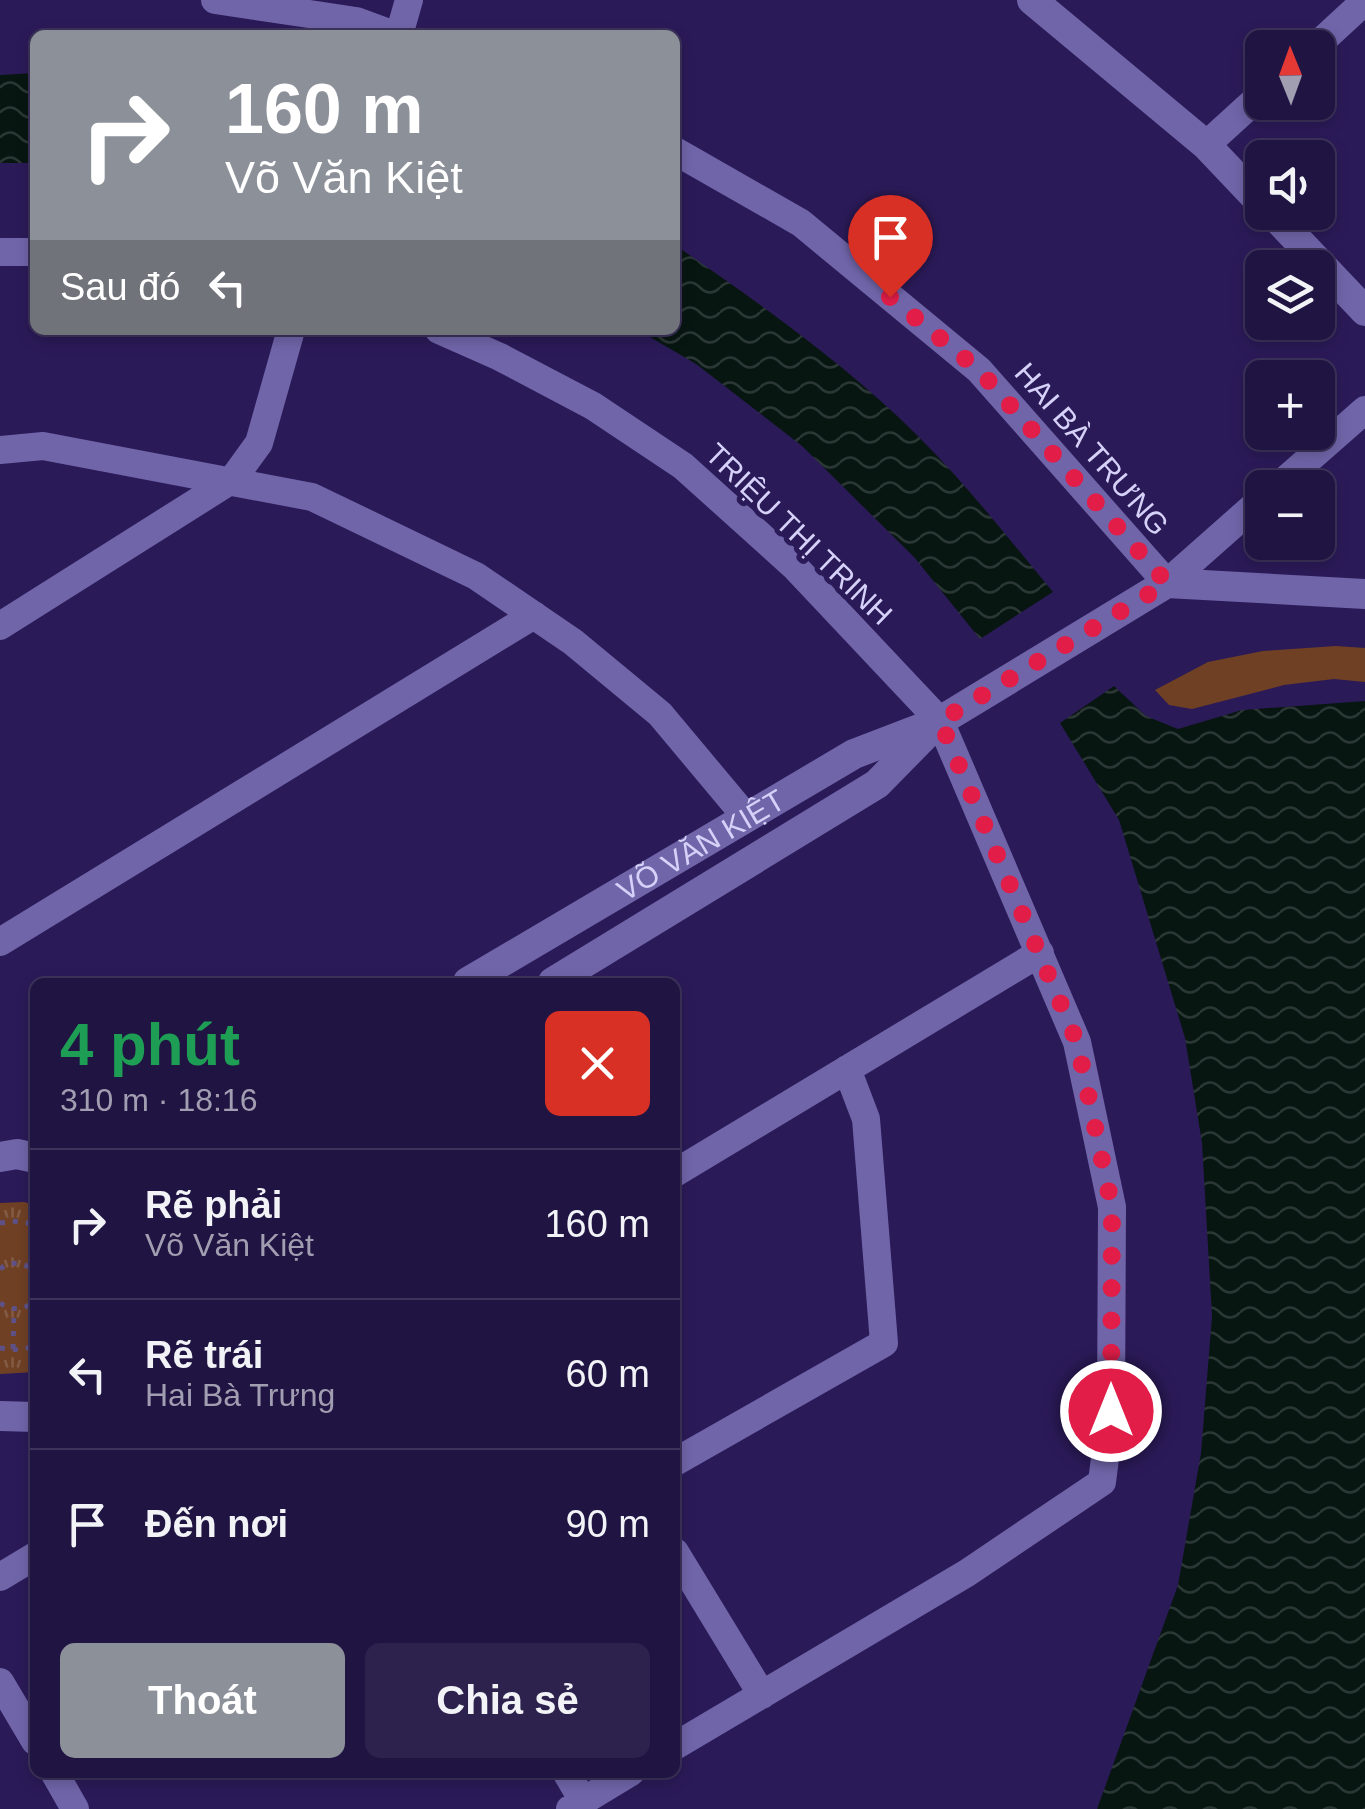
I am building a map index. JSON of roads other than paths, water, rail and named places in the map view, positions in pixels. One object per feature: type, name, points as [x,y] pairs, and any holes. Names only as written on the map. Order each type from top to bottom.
[{"type":"street","points":[[214,0],[358,19],[384,30]]},
{"type":"street","points":[[398,30],[408,0]]},
{"type":"street","points":[[1032,0],[1206,145],[1245,186]]},
{"type":"street","points":[[1334,30],[1365,1]]},
{"type":"street","points":[[1206,145],[1245,109]]},
{"type":"street","name":"HAI BÀ TRƯNG","points":[[680,154],[801,224],[979,370],[1167,583]]},
{"type":"street","points":[[1288,230],[1365,311]]},
{"type":"street","points":[[0,252],[30,252]]},
{"type":"street","points":[[0,626],[233,479],[258,443],[290,335]]},
{"type":"street","name":"TRIỆU THỊ TRINH","points":[[450,335],[500,356],[593,406],[684,466],[794,566],[940,721]]},
{"type":"street","points":[[1297,470],[1365,410]]},
{"type":"street","points":[[0,450],[43,446],[312,497],[476,576],[572,642],[660,714],[747,818]]},
{"type":"street","points":[[1167,583],[1245,514]]},
{"type":"street","points":[[1167,583],[1365,594]]},
{"type":"street","name":"VÕ VĂN KIỆT","points":[[475,978],[854,754],[940,721],[1167,583]]},
{"type":"street","points":[[0,942],[534,616]]},
{"type":"street","points":[[680,1743],[967,1573],[1102,1482],[1111,1411],[1112,1207],[1077,1042],[940,721]]},
{"type":"street","name":"VÕ VĂN KIỆT","points":[[563,978],[877,784],[940,721]]},
{"type":"street","points":[[680,1169],[1040,954]]},
{"type":"street","points":[[680,1459],[884,1343],[866,1119],[847,1069]]},
{"type":"street","points":[[0,1158],[17,1154],[30,1157]]},
{"type":"street","points":[[0,1416],[30,1416]]},
{"type":"street","points":[[0,1577],[30,1559]]},
{"type":"street","points":[[680,1560],[762,1694]]},
{"type":"street","points":[[0,1682],[30,1733]]},
{"type":"street","points":[[57,1778],[75,1809]]},
{"type":"street","points":[[568,1778],[576,1805],[621,1778]]},
{"type":"water","points":[[30,73],[30,163],[0,163],[0,75]]},
{"type":"water","points":[[680,248],[800,335],[889,409],[953,473],[1053,592],[980,639],[914,557],[802,446],[696,364],[647,335],[680,335]]},
{"type":"water","points":[[1114,686],[1146,716],[1178,729],[1242,710],[1365,701],[1365,1809],[1097,1809],[1178,1585],[1201,1453],[1212,1316],[1202,1143],[1185,1038],[1119,820],[1060,723]]}]
